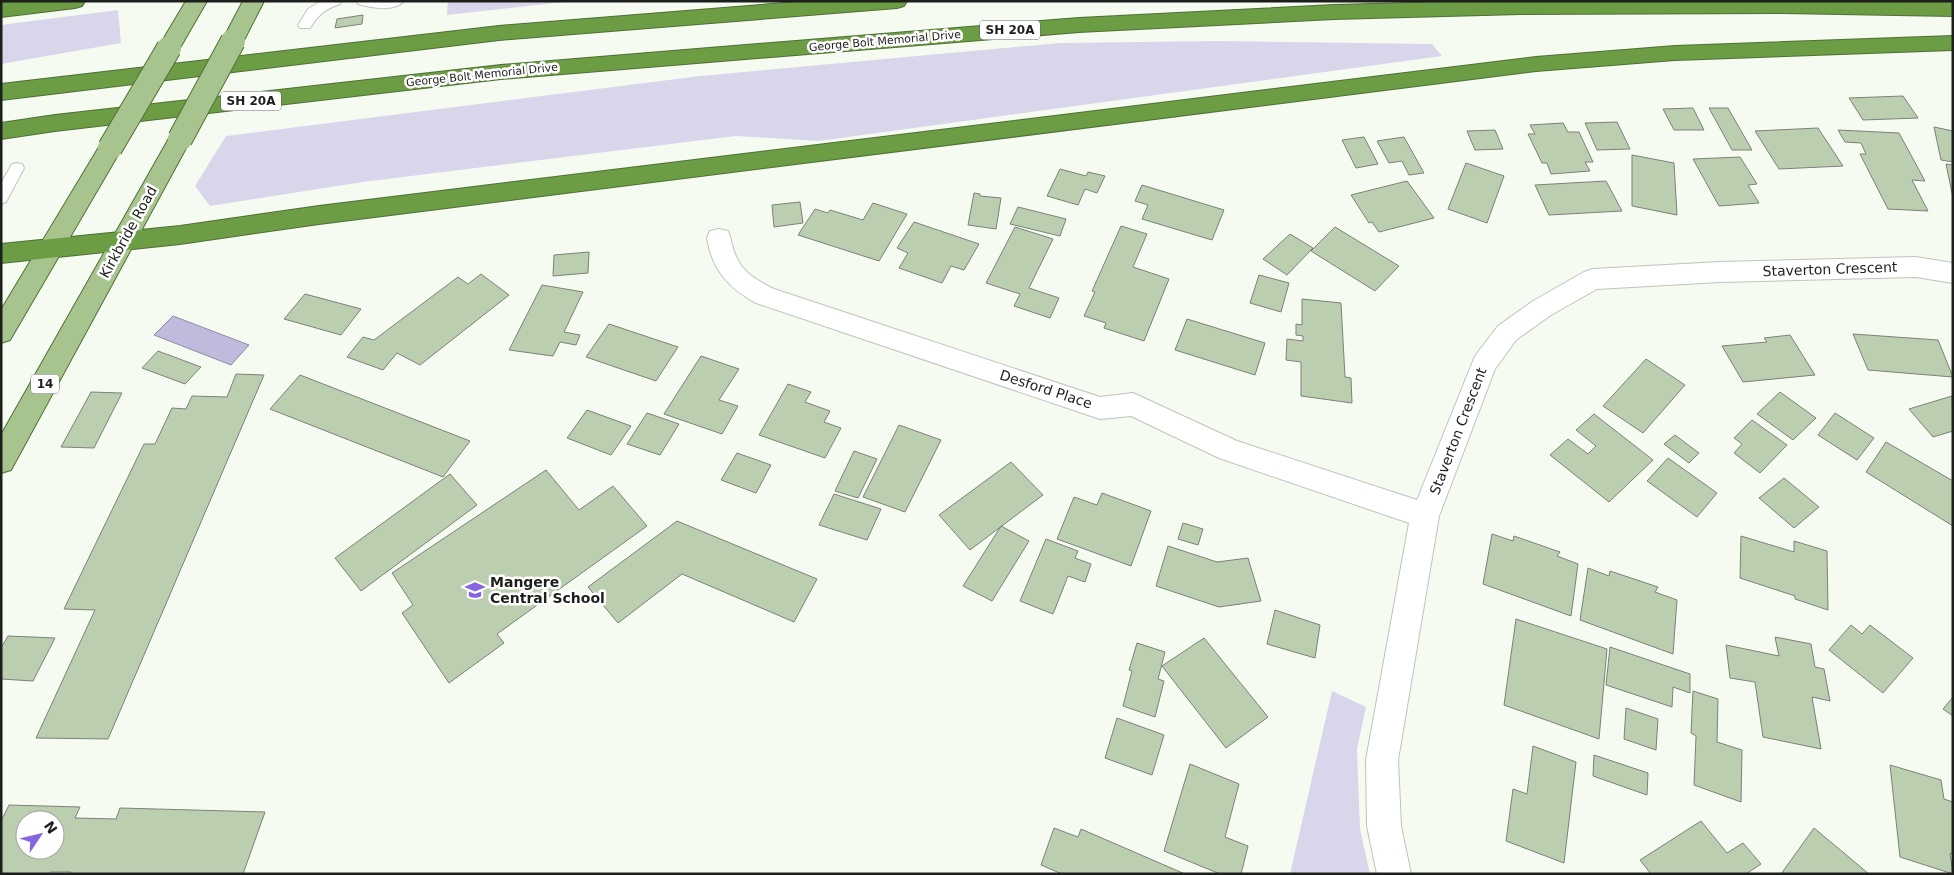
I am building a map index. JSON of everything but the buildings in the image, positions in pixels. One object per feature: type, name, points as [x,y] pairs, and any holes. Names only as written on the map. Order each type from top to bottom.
[{"type":"highway","points":[[1,10],[75,1]]},
{"type":"highway","points":[[1,92],[499,33],[897,1]]},
{"type":"highway","name":"George Bolt Memorial Drive","points":[[1,131],[55,123],[501,72],[1079,25],[1334,12],[1520,7],[1783,6],[1953,9]]},
{"type":"highway","points":[[1,254],[180,234],[1536,64],[1675,53],[1953,43]]},
{"type":"main road","points":[[1,333],[197,1]]},
{"type":"main road","name":"Kirkbride Road","points":[[1,461],[180,139],[254,1]]},
{"type":"street","name":"Desford Place","points":[[719,238],[721,253],[729,269],[739,280],[765,296],[1100,408],[1133,404],[1229,450],[1425,516]]},
{"type":"street","name":"Staverton Crescent","points":[[1394,874],[1384,826],[1382,760],[1425,516],[1484,364],[1507,332],[1542,308],[1592,279],[1730,272],[1916,267],[1953,274]]},
{"type":"lane","points":[[305,25],[307,18],[312,13],[322,5],[334,1]]},
{"type":"lane","points":[[363,1],[373,4],[398,1]]},
{"type":"lane","points":[[1,198],[17,168]]},
{"type":"shaded area","points":[[448,1],[573,1],[447,15]]},
{"type":"shaded area","points":[[118,10],[121,43],[1,64],[1,25]]},
{"type":"shaded area","points":[[1219,41],[1432,44],[1442,56],[819,141],[736,136],[363,182],[210,206],[195,186],[226,136],[700,76],[1060,43]]},
{"type":"shaded area","points":[[173,316],[249,345],[231,365],[154,335]]},
{"type":"shaded area","points":[[1332,691],[1366,707],[1357,749],[1360,829],[1370,874],[1290,874]]},
{"type":"place","name":"Mangere Central School","points":[[475,590]]}]
